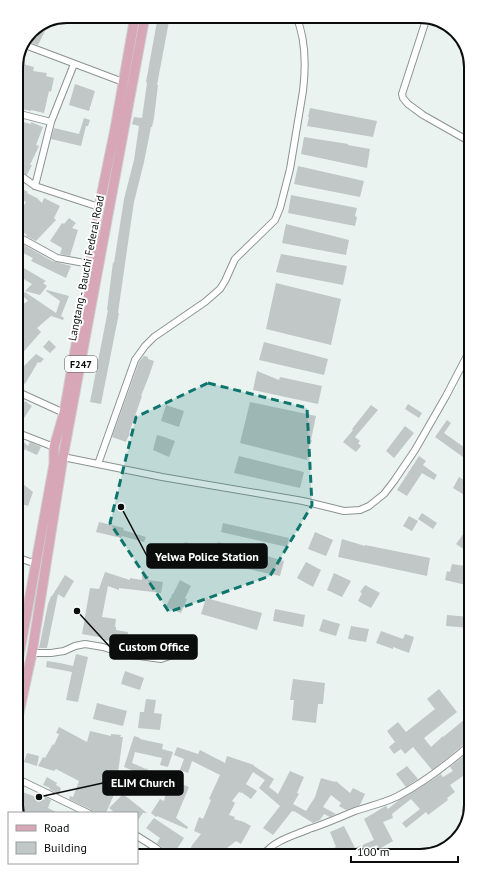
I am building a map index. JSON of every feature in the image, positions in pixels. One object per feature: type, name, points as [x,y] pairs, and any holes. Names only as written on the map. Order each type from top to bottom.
[{"type":"main road","name":"F247","points":[[23,634],[54,464],[54,446],[64,413],[99,207],[115,129],[134,23]]},
{"type":"main road","name":"Langtang - Bauchi Federal Road","points":[[23,695],[32,653],[63,457],[144,23]]},
{"type":"street","points":[[98,464],[135,360],[145,346],[154,337],[205,302],[220,289],[235,259],[275,220],[280,208],[290,169],[304,91],[304,46],[299,23]]},
{"type":"street","points":[[424,23],[402,94],[403,98],[408,104],[423,115],[464,138]]},
{"type":"street","points":[[28,47],[123,82]]},
{"type":"street","points":[[35,186],[51,122],[74,64]]},
{"type":"street","points":[[23,115],[51,122]]},
{"type":"street","points":[[23,178],[35,186],[99,207]]},
{"type":"street","points":[[23,239],[57,258],[90,264]]},
{"type":"street","points":[[63,457],[162,477],[303,501],[344,511],[360,510],[369,506],[384,494],[394,481],[415,450],[464,362]]},
{"type":"street","points":[[23,394],[64,413]]},
{"type":"street","points":[[23,435],[54,446]]},
{"type":"street","points":[[23,559],[36,564]]},
{"type":"street","points":[[32,653],[51,654],[85,644],[103,647],[125,654],[161,659],[181,652]]},
{"type":"street","points":[[268,849],[291,836],[356,810],[398,796],[432,775],[464,750]]},
{"type":"street","points":[[23,781],[86,812]]},
{"type":"street","points":[[138,837],[157,849]]},
{"type":"highlighted area","points":[[208,383],[307,408],[312,505],[270,576],[169,612],[110,523],[136,417]]},
{"type":"building","points":[[157,23],[169,23],[157,85],[154,118],[134,202],[119,313],[101,404],[90,402],[108,310],[113,262],[114,263],[124,199],[134,160],[139,126],[132,124],[134,117],[142,118],[146,82]]},
{"type":"building","points":[[46,28],[38,45],[31,42]]},
{"type":"building","points":[[23,64],[34,67],[33,71],[47,73],[46,76],[54,78],[51,92],[49,91],[44,113],[23,109]]},
{"type":"building","points":[[75,84],[95,91],[89,111],[69,105]]},
{"type":"building","points":[[310,108],[377,121],[373,137],[307,126]]},
{"type":"building","points":[[84,118],[90,120],[88,126],[86,126],[81,146],[51,139],[54,128],[79,134]]},
{"type":"building","points":[[23,122],[31,124],[31,122],[43,127],[36,145],[39,146],[27,175],[23,173]]},
{"type":"building","points":[[304,137],[370,149],[367,168],[301,154]]},
{"type":"building","points":[[298,166],[364,181],[360,197],[294,184]]},
{"type":"building","points":[[23,189],[42,203],[44,198],[60,206],[54,218],[56,220],[36,241],[26,236],[27,235],[23,232],[23,206],[26,202],[23,200]]},
{"type":"building","points":[[291,195],[357,208],[355,226],[288,213]]},
{"type":"building","points":[[69,218],[76,223],[72,228],[78,230],[70,256],[60,254],[62,248],[50,241],[62,223],[64,224]]},
{"type":"building","points":[[286,224],[349,240],[346,255],[282,243]]},
{"type":"building","points":[[23,244],[52,261],[71,266],[66,278],[31,261],[33,258],[23,253]]},
{"type":"building","points":[[281,254],[347,266],[343,285],[276,272]]},
{"type":"building","points":[[23,268],[46,281],[43,283],[47,286],[40,295],[25,291],[32,284],[23,279]]},
{"type":"building","points":[[276,283],[341,299],[331,345],[266,329]]},
{"type":"building","points":[[46,291],[69,296],[61,316],[64,318],[63,320],[51,316],[37,328],[41,332],[23,352],[23,304],[28,301],[23,294],[25,292],[56,313],[60,301]]},
{"type":"building","points":[[49,340],[56,347],[50,353],[43,347]]},
{"type":"building","points":[[264,342],[328,359],[324,375],[259,360]]},
{"type":"building","points":[[36,354],[44,359],[40,363],[38,362],[25,384],[23,382],[23,367]]},
{"type":"building","points":[[144,356],[154,361],[126,442],[112,437],[139,362]]},
{"type":"building","points":[[257,371],[279,380],[280,377],[322,386],[318,404],[253,390]]},
{"type":"building","points":[[25,401],[32,406],[23,420],[23,404]]},
{"type":"building","points":[[250,402],[316,416],[307,460],[240,443]]},
{"type":"building","points":[[408,404],[422,413],[419,418],[405,409]]},
{"type":"building","points":[[166,405],[184,411],[179,427],[161,421]]},
{"type":"building","points":[[371,405],[378,410],[355,437],[360,441],[358,443],[361,446],[356,452],[343,442]]},
{"type":"building","points":[[447,420],[451,423],[444,433],[464,447],[464,456],[463,457],[435,437]]},
{"type":"building","points":[[405,426],[414,433],[394,458],[386,451]]},
{"type":"building","points":[[157,435],[175,441],[169,457],[153,450]]},
{"type":"building","points":[[23,441],[28,446],[30,442],[41,447],[37,455],[26,450],[27,448],[23,452]]},
{"type":"building","points":[[239,456],[304,472],[300,488],[234,473]]},
{"type":"building","points":[[419,456],[426,461],[423,465],[437,475],[434,480],[422,473],[407,496],[397,490]]},
{"type":"building","points":[[459,477],[464,480],[464,495],[453,488]]},
{"type":"building","points":[[23,484],[33,492],[28,506],[23,504]]},
{"type":"building","points":[[422,513],[437,523],[433,529],[418,519]]},
{"type":"building","points":[[409,516],[418,521],[412,531],[403,526]]},
{"type":"building","points":[[99,522],[124,528],[123,530],[146,537],[144,542],[122,536],[121,538],[96,532]]},
{"type":"building","points":[[223,523],[289,538],[287,547],[221,532]]},
{"type":"building","points":[[315,532],[333,540],[326,556],[308,549]]},
{"type":"building","points":[[464,533],[464,549],[456,544]]},
{"type":"building","points":[[342,539],[365,546],[430,558],[427,576],[338,557]]},
{"type":"building","points":[[185,542],[200,548],[197,557],[181,552]]},
{"type":"building","points":[[218,542],[284,561],[280,576],[215,562]]},
{"type":"building","points":[[306,562],[321,570],[313,587],[297,578]]},
{"type":"building","points":[[452,564],[464,566],[464,585],[445,580],[447,571],[450,572]]},
{"type":"building","points":[[105,572],[130,580],[130,578],[142,580],[142,575],[149,576],[148,580],[163,582],[161,593],[119,588],[119,590],[108,586],[102,617],[116,619],[116,630],[128,632],[126,644],[82,634],[90,588],[99,589]]},
{"type":"building","points":[[334,573],[351,581],[342,597],[327,590]]},
{"type":"building","points":[[65,575],[74,581],[64,598],[58,594],[47,648],[39,648],[48,604],[51,596]]},
{"type":"building","points":[[180,580],[191,586],[185,598],[187,599],[181,613],[166,607]]},
{"type":"building","points":[[365,585],[380,593],[371,608],[358,601],[362,593],[360,592]]},
{"type":"building","points":[[206,598],[262,613],[257,630],[201,614]]},
{"type":"building","points":[[275,609],[305,615],[303,627],[273,621]]},
{"type":"building","points":[[447,615],[464,616],[464,628],[446,626]]},
{"type":"building","points":[[323,619],[340,624],[336,636],[319,631]]},
{"type":"building","points":[[351,626],[369,629],[366,642],[348,639]]},
{"type":"building","points":[[381,631],[403,639],[405,634],[414,637],[409,653],[376,643]]},
{"type":"building","points":[[76,654],[88,657],[78,702],[66,700],[72,672],[46,667],[47,661],[73,666]]},
{"type":"building","points":[[125,671],[144,678],[140,690],[121,684]]},
{"type":"building","points":[[293,679],[325,683],[323,704],[318,704],[316,723],[292,720],[294,700],[290,700]]},
{"type":"building","points":[[439,689],[457,712],[424,738],[431,747],[464,720],[464,744],[432,770],[413,747],[405,754],[401,749],[394,754],[389,747],[395,742],[387,731],[398,722],[406,732],[435,709],[427,699]]},
{"type":"building","points":[[146,699],[156,700],[154,713],[162,714],[160,730],[138,728],[140,712],[144,712]]},
{"type":"building","points":[[97,703],[127,711],[123,726],[93,719]]},
{"type":"building","points":[[59,727],[87,742],[90,731],[111,736],[111,734],[121,735],[120,737],[123,737],[118,772],[122,773],[120,779],[116,777],[111,784],[116,788],[116,790],[106,812],[92,812],[90,809],[69,799],[70,796],[73,797],[79,781],[56,769],[54,771],[38,766],[43,757],[45,758],[53,744],[54,745],[59,734],[56,733]]},
{"type":"building","points":[[134,736],[140,739],[163,744],[162,749],[173,752],[168,767],[160,765],[162,758],[135,752],[132,763],[146,769],[148,768],[141,785],[139,784],[134,790],[130,786],[141,774],[124,767]]},
{"type":"building","points":[[177,747],[198,754],[200,750],[225,763],[227,756],[254,765],[274,779],[269,787],[278,794],[290,771],[304,777],[297,793],[299,794],[293,804],[306,811],[315,797],[321,778],[336,781],[350,793],[353,788],[365,794],[360,805],[346,810],[339,806],[341,803],[331,795],[323,807],[336,814],[330,817],[324,814],[320,820],[313,823],[292,811],[273,835],[263,828],[280,806],[259,788],[265,780],[253,772],[246,784],[257,791],[251,799],[239,792],[232,801],[235,803],[229,815],[235,817],[234,819],[251,826],[241,844],[236,841],[226,849],[190,849],[201,834],[194,831],[199,817],[203,819],[211,800],[209,799],[220,775],[192,761],[188,773],[180,770],[184,759],[174,755]]},
{"type":"building","points":[[27,753],[39,756],[37,766],[24,762]]},
{"type":"building","points":[[464,756],[464,775],[450,785],[455,792],[447,798],[448,800],[428,815],[426,812],[406,828],[402,823],[420,809],[411,799],[392,814],[393,818],[383,822],[393,841],[379,849],[377,845],[368,849],[332,849],[336,847],[330,832],[344,826],[355,848],[374,840],[364,819],[386,806],[388,809],[399,800],[441,774],[443,777],[453,771],[450,767]]},
{"type":"building","points":[[407,766],[418,779],[406,787],[396,774]]},
{"type":"building","points":[[47,777],[57,783],[56,785],[61,788],[59,794],[43,785]]},
{"type":"building","points":[[169,780],[177,781],[189,787],[176,818],[188,827],[187,829],[157,816],[156,817],[151,813],[160,799],[164,801]]},
{"type":"building","points":[[23,792],[44,800],[45,797],[51,800],[48,808],[56,812],[24,812]]},
{"type":"building","points":[[123,794],[147,813],[143,813],[138,820],[138,812],[114,812],[109,808]]},
{"type":"building","points":[[154,818],[184,838],[177,849],[164,849],[157,843],[160,838],[146,828]]},
{"type":"place","name":"Yelwa Police Station","points":[[121,507]]},
{"type":"place","name":"Custom Office","points":[[77,611]]},
{"type":"place","name":"ELIM Church","points":[[39,797]]}]
